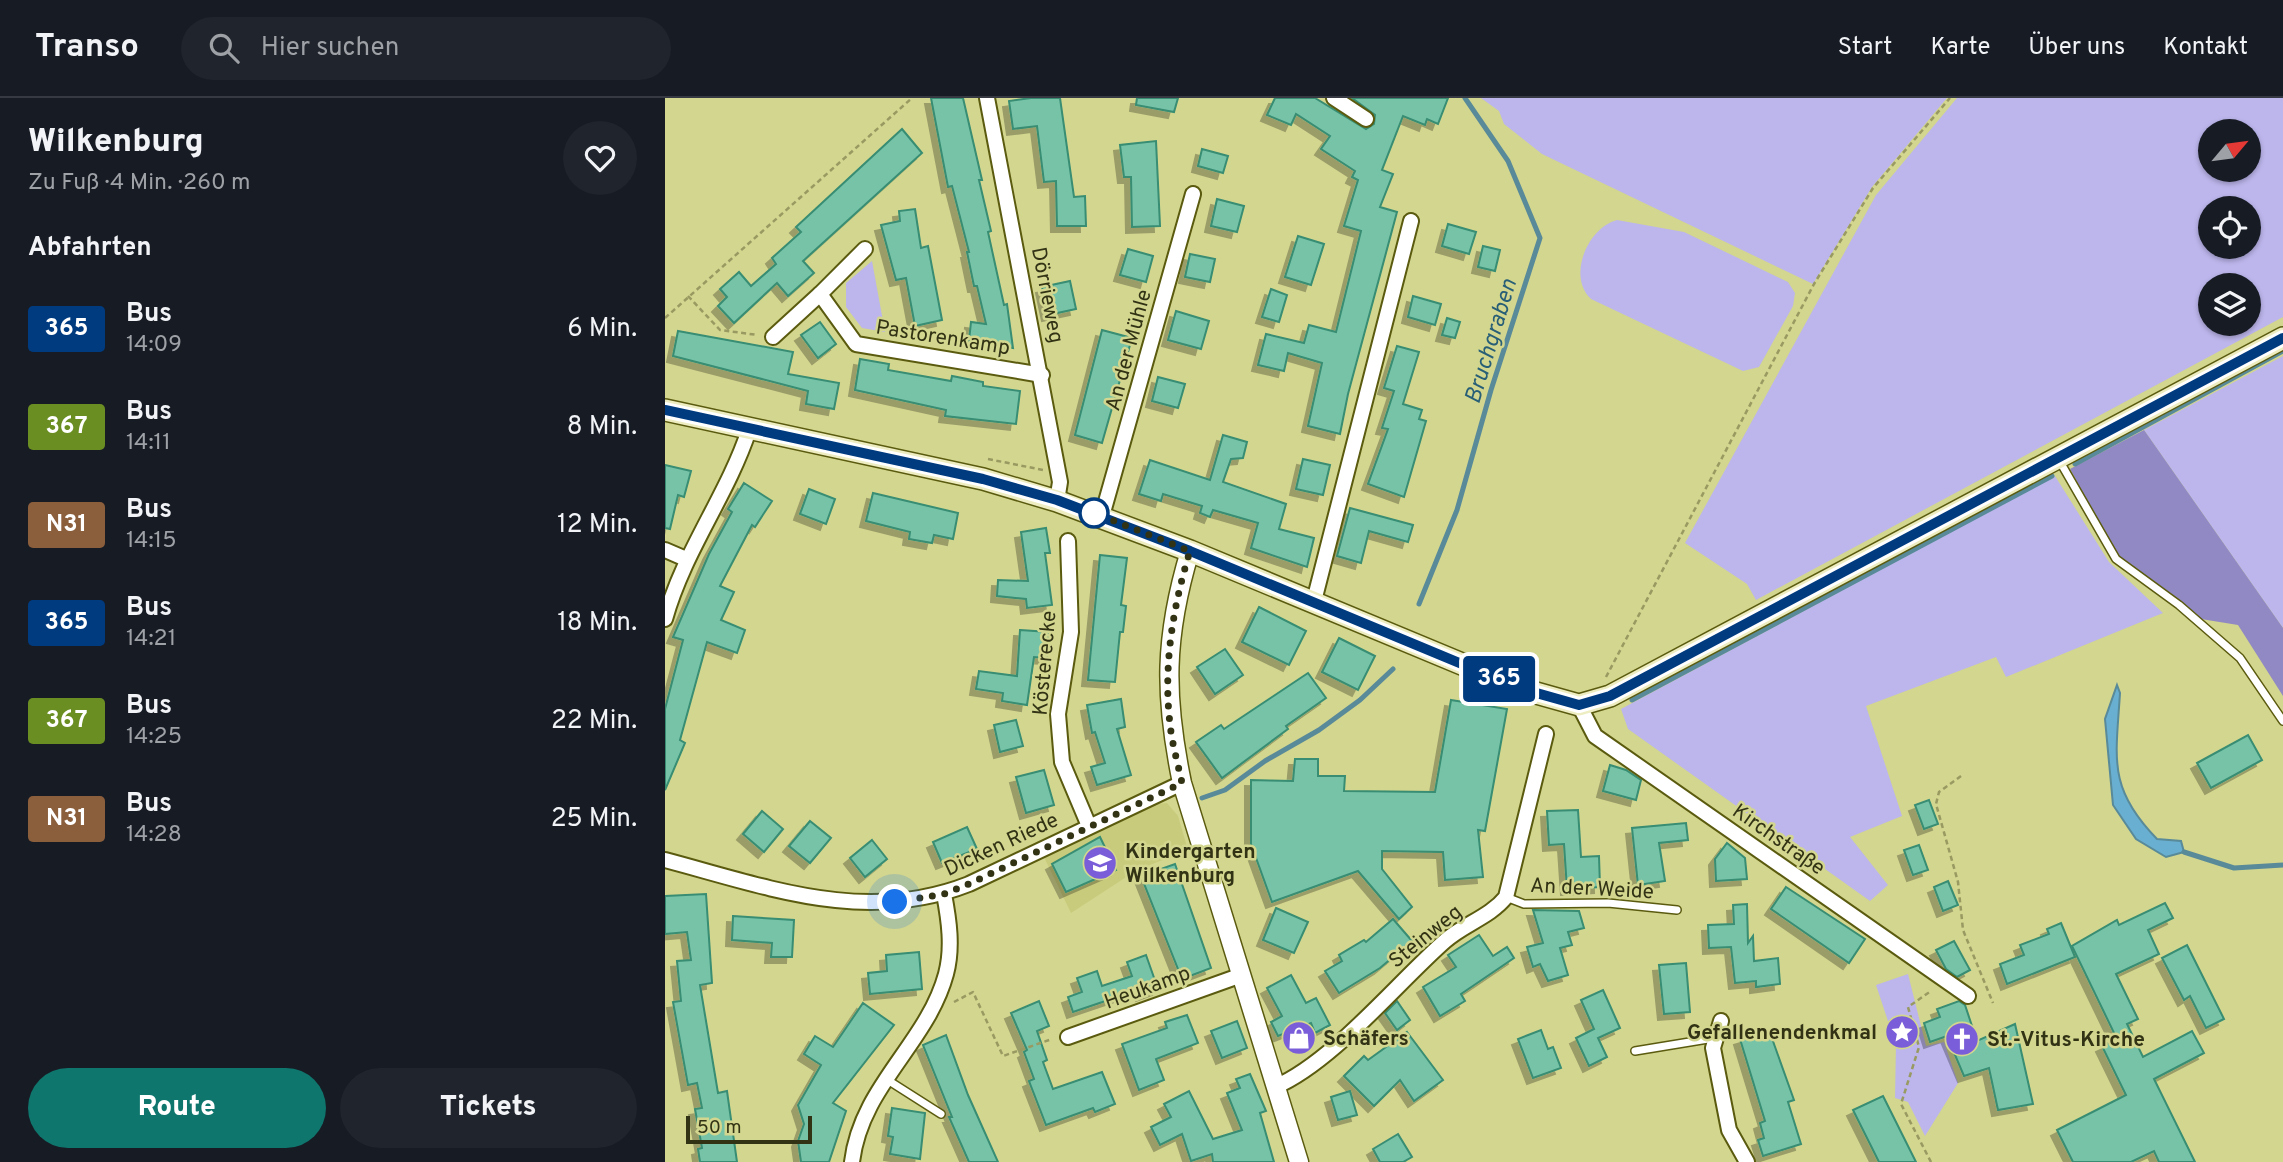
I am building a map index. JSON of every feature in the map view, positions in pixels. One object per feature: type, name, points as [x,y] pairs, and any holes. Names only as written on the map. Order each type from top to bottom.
[{"type":"main road","points":[[665,410],[983,479],[1057,500],[1314,601],[1522,689],[1579,705],[1610,696],[2283,338]]},
{"type":"street","name":"Dörrieweg","points":[[988,98],[1042,375],[1060,482],[1057,500]]},
{"type":"street","points":[[1334,98],[1366,119]]},
{"type":"street","name":"An der Mühle","points":[[1102,516],[1193,194]]},
{"type":"street","points":[[1314,601],[1411,221]]},
{"type":"street","points":[[773,337],[865,249]]},
{"type":"street","name":"Pastorenkamp","points":[[820,294],[856,344],[1042,375]]},
{"type":"street","points":[[665,619],[686,559],[737,466],[749,430]]},
{"type":"street","name":"Kösterecke","points":[[1068,541],[1071,632],[1058,714],[1062,762],[1089,826]]},
{"type":"street","points":[[665,550],[686,559]]},
{"type":"street","points":[[1190,551],[1180,583],[1168,675],[1170,724],[1182,783],[1239,976],[1299,1162]]},
{"type":"street","name":"Kirchstraße","points":[[1579,705],[1595,736],[1968,996]]},
{"type":"street","points":[[1506,897],[1546,734]]},
{"type":"street","name":"Dicken Riede","points":[[665,860],[803,897],[840,903],[895,902],[944,894],[1182,783]]},
{"type":"street","points":[[852,1162],[863,1114],[934,1004],[946,974],[950,943],[944,894]]},
{"type":"street","name":"Steinweg","points":[[1275,1087],[1305,1072],[1448,939],[1499,906],[1506,897]]},
{"type":"street","name":"Heukamp","points":[[1068,1037],[1239,976]]},
{"type":"street","points":[[1721,1021],[1713,1048],[1729,1130],[1747,1162]]},
{"type":"lane","points":[[2057,456],[2116,559],[2179,605],[2240,658],[2283,721]]},
{"type":"lane","name":"An der Weide","points":[[1506,897],[1524,904],[1608,903],[1677,910]]},
{"type":"lane","points":[[1635,1051],[1708,1039],[1721,1021]]},
{"type":"lane","points":[[886,1079],[941,1114]]},
{"type":"path","points":[[665,318],[912,98]]},
{"type":"path","points":[[1602,684],[1814,284],[1873,188],[1950,98]]},
{"type":"path","points":[[688,296],[720,330],[773,337]]},
{"type":"path","points":[[1961,776],[1945,785],[1939,792],[1936,804],[1958,882],[1963,930],[1993,1003]]},
{"type":"path","points":[[1931,1162],[1901,1104],[1919,1047],[1908,1007],[1945,981]]},
{"type":"path","points":[[934,1004],[945,1006],[973,992],[1003,1056],[1052,1039],[1068,1037]]},
{"type":"shaded area","points":[[1481,98],[1947,98],[1872,187],[1813,284],[1542,154],[1504,124],[1499,111]]},
{"type":"shaded area","points":[[1957,98],[2283,98],[2283,317],[2261,329],[2261,273],[2198,273],[2198,336],[2248,336],[1756,600],[1747,584],[1685,543],[1876,195]]},
{"type":"shaded area","points":[[1617,220],[1684,232],[1788,282],[1795,293],[1793,306],[1759,367],[1743,371],[1591,299],[1584,290],[1581,278],[1584,254],[1597,233]]},
{"type":"shaded area","points":[[872,261],[885,332],[862,328],[846,307],[846,283]]},
{"type":"shaded area","points":[[2283,356],[2283,628],[2144,430]]},
{"type":"shaded area","points":[[2144,430],[2283,628],[2283,696],[2238,625],[2201,619],[2117,555],[2070,469]]},
{"type":"shaded area","points":[[2055,476],[2109,562],[2163,613],[2006,677],[1996,657],[1866,706],[1902,816],[1850,837],[1888,885],[1870,901],[1628,729],[1621,709]]},
{"type":"shaded area","name":"Kindergarten Wilkenburg","points":[[1167,803],[1178,816],[1188,850],[1137,870],[1071,913],[1044,857],[1157,804]]},
{"type":"shaded area","points":[[1908,974],[1926,1046],[1944,1042],[1958,1083],[1925,1136],[1908,1102],[1895,1098],[1896,1045],[1876,985]]},
{"type":"water","points":[[2117,685],[2120,693],[2117,754],[2122,788],[2141,821],[2157,839],[2181,841],[2184,852],[2166,857],[2136,839],[2113,805],[2105,719]]},
{"type":"building","points":[[931,98],[963,98],[982,180],[979,180],[991,231],[988,232],[1004,305],[1007,304],[1013,348],[969,341],[971,322],[986,324],[977,286],[974,286],[969,252],[952,186],[948,187]]},
{"type":"building","points":[[1060,98],[1074,197],[1085,196],[1086,226],[1057,226],[1056,181],[1044,182],[1037,126],[1013,129],[1009,101]]},
{"type":"building","points":[[1137,98],[1178,98],[1174,112],[1136,105]]},
{"type":"building","points":[[1275,98],[1315,98],[1366,129],[1374,124],[1375,115],[1352,98],[1448,98],[1438,124],[1427,119],[1425,125],[1403,116],[1382,170],[1393,174],[1380,207],[1397,212],[1348,394],[1340,434],[1308,426],[1322,363],[1288,353],[1284,371],[1258,365],[1266,334],[1304,343],[1309,325],[1336,332],[1361,231],[1344,226],[1358,180],[1352,177],[1355,171],[1321,149],[1330,136],[1296,114],[1291,125],[1267,115]]},
{"type":"building","points":[[902,129],[922,153],[803,261],[814,273],[788,296],[777,283],[734,323],[718,306],[727,297],[720,289],[739,272],[751,286],[776,264],[772,258],[801,232],[796,227]]},
{"type":"building","points":[[1156,141],[1160,226],[1132,227],[1131,177],[1124,177],[1120,145]]},
{"type":"building","points":[[1202,149],[1228,156],[1223,173],[1198,166]]},
{"type":"building","points":[[1217,199],[1244,206],[1237,232],[1211,226]]},
{"type":"building","points":[[915,209],[921,248],[928,246],[942,320],[915,326],[906,278],[896,280],[881,225],[900,221],[899,211]]},
{"type":"building","points":[[1448,224],[1476,232],[1469,254],[1442,246]]},
{"type":"building","points":[[1298,236],[1324,244],[1311,285],[1285,277]]},
{"type":"building","points":[[1483,246],[1500,250],[1495,271],[1478,267]]},
{"type":"building","points":[[1128,249],[1153,256],[1146,282],[1120,275]]},
{"type":"building","points":[[1190,254],[1215,259],[1210,282],[1185,277]]},
{"type":"building","points":[[1070,281],[1076,309],[1048,315],[1042,287]]},
{"type":"building","points":[[1271,289],[1287,295],[1279,322],[1262,317]]},
{"type":"building","points":[[1413,296],[1441,304],[1435,325],[1408,317]]},
{"type":"building","points":[[1176,311],[1209,321],[1201,349],[1168,340]]},
{"type":"building","points":[[1447,318],[1460,322],[1455,338],[1442,335]]},
{"type":"building","points":[[820,322],[836,344],[818,358],[801,335]]},
{"type":"building","points":[[1102,330],[1132,338],[1102,443],[1075,435]]},
{"type":"building","points":[[678,331],[793,352],[788,374],[839,383],[834,409],[806,404],[808,391],[673,356]]},
{"type":"building","points":[[1397,346],[1419,352],[1403,404],[1422,410],[1419,419],[1426,421],[1404,497],[1368,484],[1388,429],[1382,428],[1394,391],[1384,388]]},
{"type":"building","points":[[860,359],[889,364],[888,370],[951,381],[952,376],[983,382],[983,386],[1020,391],[1016,424],[945,416],[946,410],[855,390]]},
{"type":"building","points":[[1158,377],[1185,384],[1178,408],[1152,401]]},
{"type":"building","points":[[1223,435],[1247,442],[1243,458],[1231,459],[1223,482],[1286,504],[1279,529],[1314,538],[1307,567],[1251,548],[1258,523],[1213,510],[1210,517],[1200,513],[1202,506],[1163,494],[1161,501],[1139,494],[1150,460],[1210,480]]},
{"type":"building","points":[[1303,459],[1330,465],[1323,495],[1296,489]]},
{"type":"building","points":[[665,465],[691,471],[684,497],[678,495],[670,529],[665,528]]},
{"type":"building","points":[[744,483],[772,501],[755,527],[752,525],[720,586],[734,592],[721,620],[745,630],[737,653],[707,642],[680,740],[685,743],[665,790],[665,709],[683,640],[673,637],[709,554],[732,512],[728,509]]},
{"type":"building","points":[[809,489],[835,499],[826,524],[800,514]]},
{"type":"building","points":[[873,493],[958,513],[953,539],[934,535],[932,543],[909,539],[910,532],[866,521]]},
{"type":"building","points":[[1350,508],[1413,525],[1408,542],[1369,531],[1361,563],[1337,556]]},
{"type":"building","points":[[1046,528],[1050,553],[1045,553],[1052,605],[1027,608],[1026,599],[997,596],[998,580],[1028,581],[1021,532]]},
{"type":"building","points":[[1100,555],[1127,558],[1121,605],[1126,606],[1123,632],[1120,632],[1115,682],[1088,680]]},
{"type":"building","points":[[1259,607],[1306,631],[1289,665],[1242,642]]},
{"type":"building","points":[[1020,630],[1049,632],[1047,658],[1034,657],[1027,705],[1002,701],[1003,693],[976,689],[979,671],[1017,676]]},
{"type":"building","points":[[1339,638],[1375,656],[1358,690],[1322,672]]},
{"type":"building","points":[[1225,649],[1243,675],[1215,694],[1197,667]]},
{"type":"building","points":[[1308,673],[1326,698],[1286,726],[1288,729],[1222,778],[1196,742],[1221,725],[1224,729]]},
{"type":"building","points":[[1121,699],[1125,727],[1117,729],[1131,775],[1097,785],[1091,767],[1105,763],[1095,732],[1092,733],[1087,705]]},
{"type":"building","points":[[1451,700],[1507,709],[1485,831],[1478,830],[1483,877],[1445,880],[1443,852],[1382,851],[1382,869],[1412,907],[1399,919],[1358,871],[1272,902],[1251,844],[1251,780],[1293,781],[1295,759],[1318,759],[1318,776],[1345,776],[1344,791],[1435,792]]},
{"type":"building","points":[[1016,720],[1023,746],[1000,752],[994,725]]},
{"type":"building","points":[[2248,735],[2262,760],[2211,788],[2197,763]]},
{"type":"building","points":[[1610,765],[1626,770],[1641,780],[1636,800],[1603,791]]},
{"type":"building","points":[[1044,770],[1054,805],[1026,813],[1016,777]]},
{"type":"building","points":[[1929,800],[1938,824],[1924,829],[1915,805]]},
{"type":"building","points":[[1578,810],[1581,857],[1599,856],[1600,887],[1567,889],[1564,844],[1549,845],[1547,811]]},
{"type":"building","points":[[762,811],[783,829],[764,852],[743,834]]},
{"type":"building","points":[[810,821],[831,838],[810,863],[789,846]]},
{"type":"building","points":[[1686,823],[1688,840],[1659,843],[1665,881],[1638,885],[1632,828]]},
{"type":"building","points":[[967,827],[977,849],[942,863],[933,842]]},
{"type":"building","points":[[1100,837],[1116,870],[1066,892],[1052,864]]},
{"type":"building","points":[[872,840],[887,859],[865,877],[850,858]]},
{"type":"building","points":[[1727,843],[1745,858],[1747,879],[1716,881],[1715,859]]},
{"type":"building","points":[[1919,845],[1928,870],[1913,875],[1904,850]]},
{"type":"building","points":[[1175,864],[1211,968],[1182,979],[1141,876]]},
{"type":"building","points":[[1948,881],[1958,905],[1943,911],[1934,887]]},
{"type":"building","points":[[1786,887],[1865,939],[1849,963],[1771,909]]},
{"type":"building","points":[[706,894],[712,983],[700,985],[718,1093],[727,1091],[737,1162],[700,1162],[698,1149],[702,1148],[695,1109],[702,1108],[697,1083],[688,1085],[673,1002],[681,1001],[677,961],[691,960],[687,932],[665,934],[665,896]]},
{"type":"building","points":[[2165,903],[2173,918],[2148,930],[2159,954],[2116,974],[2138,1019],[2127,1024],[2143,1057],[2192,1031],[2204,1053],[2154,1079],[2195,1162],[2159,1162],[2154,1151],[2131,1162],[2073,1162],[2057,1130],[2126,1095],[2102,1046],[2117,1039],[2072,946],[2117,920],[2119,925]]},
{"type":"building","points":[[1747,904],[1748,943],[1753,936],[1754,961],[1778,958],[1780,984],[1756,987],[1756,981],[1735,983],[1731,947],[1709,948],[1708,925],[1734,924],[1733,905]]},
{"type":"building","points":[[1276,908],[1308,922],[1294,953],[1263,940]]},
{"type":"building","points":[[1533,910],[1579,911],[1584,928],[1568,932],[1572,945],[1560,948],[1568,975],[1548,981],[1540,964],[1533,967],[1527,947],[1543,943]]},
{"type":"building","points":[[733,916],[794,920],[792,957],[771,957],[772,943],[732,940]]},
{"type":"building","points":[[1393,919],[1412,941],[1380,968],[1339,993],[1325,971],[1342,961],[1339,955],[1364,940],[1366,942]]},
{"type":"building","points":[[2061,923],[2075,957],[2007,984],[2000,964],[2024,955],[2020,945],[2049,934],[2047,929]]},
{"type":"building","points":[[1479,935],[1493,956],[1507,947],[1514,958],[1461,994],[1465,1001],[1440,1016],[1423,987],[1456,967],[1448,955]]},
{"type":"building","points":[[1954,941],[1970,970],[1957,977],[1946,969],[1936,950]]},
{"type":"building","points":[[2187,945],[2224,1019],[2206,1028],[2190,996],[2184,1000],[2162,958]]},
{"type":"building","points":[[919,952],[922,989],[870,994],[868,973],[887,971],[886,955]]},
{"type":"building","points":[[1146,955],[1158,989],[1142,995],[1140,990],[1073,1012],[1068,997],[1082,992],[1077,978],[1097,971],[1102,986],[1132,976],[1127,962]]},
{"type":"building","points":[[1686,963],[1690,1012],[1664,1014],[1659,965]]},
{"type":"building","points":[[1291,975],[1306,1003],[1316,998],[1330,1025],[1315,1033],[1311,1023],[1278,1036],[1271,1022],[1282,1016],[1267,988]]},
{"type":"building","points":[[1603,990],[1620,1028],[1598,1038],[1607,1057],[1589,1066],[1576,1038],[1594,1029],[1581,1000]]},
{"type":"building","points":[[1039,1001],[1049,1026],[1037,1031],[1047,1060],[1043,1062],[1053,1089],[1102,1072],[1115,1104],[1095,1112],[1093,1108],[1046,1125],[1029,1081],[1034,1079],[1024,1052],[1027,1050],[1011,1013]]},
{"type":"building","points":[[1397,1001],[1410,1020],[1397,1030],[1385,1013]]},
{"type":"building","points":[[1959,1001],[1965,1005],[1977,1041],[2015,1024],[2033,1104],[1998,1110],[1989,1068],[1964,1076],[1947,1036],[1930,1042],[1924,1023],[1940,1017],[1937,1009]]},
{"type":"building","points":[[863,1003],[894,1025],[833,1103],[846,1111],[829,1162],[801,1162],[798,1141],[804,1124],[798,1105],[821,1065],[804,1054],[815,1036],[833,1047]]},
{"type":"building","points":[[1187,1015],[1198,1043],[1156,1059],[1164,1080],[1139,1090],[1122,1044],[1167,1028],[1165,1022]]},
{"type":"building","points":[[1237,1021],[1247,1048],[1222,1058],[1211,1031]]},
{"type":"building","points":[[1541,1030],[1548,1049],[1553,1047],[1561,1068],[1533,1078],[1518,1039]]},
{"type":"building","points":[[1769,1030],[1794,1100],[1788,1102],[1801,1144],[1763,1156],[1758,1140],[1764,1138],[1760,1123],[1765,1121],[1740,1039]]},
{"type":"building","points":[[1407,1032],[1443,1080],[1414,1101],[1400,1080],[1374,1106],[1344,1076],[1364,1056],[1368,1060]]},
{"type":"building","points":[[946,1035],[968,1095],[998,1162],[969,1162],[949,1117],[952,1117],[923,1045]]},
{"type":"building","points":[[1250,1074],[1266,1111],[1260,1113],[1274,1162],[1213,1162],[1212,1154],[1191,1161],[1182,1134],[1160,1145],[1151,1127],[1171,1117],[1164,1104],[1189,1091],[1213,1139],[1242,1130],[1227,1093],[1240,1088],[1236,1079]]},
{"type":"building","points":[[1350,1091],[1357,1115],[1338,1120],[1331,1097]]},
{"type":"building","points":[[1883,1096],[1916,1162],[1879,1162],[1853,1110]]},
{"type":"building","points":[[892,1108],[925,1113],[920,1159],[890,1154],[893,1137],[888,1136]]},
{"type":"building","points":[[1398,1134],[1412,1157],[1403,1162],[1380,1162],[1373,1149]]},
{"type":"waterway","name":"Bruchgraben","points":[[1419,604],[1457,510],[1491,390],[1540,238],[1508,161],[1465,98]]},
{"type":"waterway","points":[[2075,464],[2283,351]]},
{"type":"waterway","points":[[1632,700],[2052,476]]},
{"type":"waterway","name":"Bruchgraben","points":[[1202,798],[1225,790],[1265,761],[1319,730],[1360,700],[1393,669]]},
{"type":"waterway","points":[[2184,852],[2234,868],[2283,865]]},
{"type":"bus line","name":"365","points":[[665,410],[983,479],[1057,500],[1314,601],[1522,689],[1579,705],[1610,696],[2283,338]]},
{"type":"place","name":"Kindergarten Wilkenburg","points":[[1100,863]]},
{"type":"place","name":"Gefallenendenkmal","points":[[1902,1032]]},
{"type":"place","name":"Schäfers","points":[[1299,1038]]},
{"type":"place","name":"St.-Vitus-Kirche","points":[[1962,1039]]},
{"type":"route","points":[[895,902],[944,894],[969,884],[1182,783],[1170,724],[1168,675],[1173,621],[1180,583],[1190,551],[1094,513]]}]
